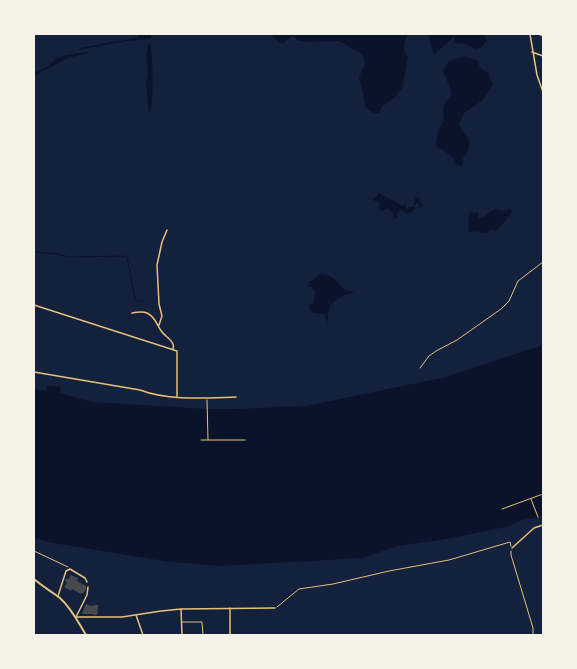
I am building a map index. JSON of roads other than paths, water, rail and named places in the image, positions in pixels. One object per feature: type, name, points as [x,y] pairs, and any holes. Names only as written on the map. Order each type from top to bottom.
[{"type":"street","points":[[530,34],[537,75],[543,92]]},
{"type":"street","points":[[539,34],[543,36]]},
{"type":"street","points":[[532,52],[543,56]]},
{"type":"street","points":[[159,325],[162,316],[159,304],[157,265],[162,242],[168,230]]},
{"type":"street","points":[[420,368],[429,356],[462,337],[501,309],[509,301],[518,281],[543,262]]},
{"type":"street","points":[[34,305],[177,351],[177,397]]},
{"type":"street","points":[[132,313],[147,313],[152,316],[159,325],[160,330],[173,344],[173,350]]},
{"type":"street","points":[[34,372],[140,390],[155,395],[207,398],[236,397]]},
{"type":"street","points":[[512,548],[534,528],[543,525]]},
{"type":"street","points":[[58,597],[66,571],[70,569],[85,578],[87,582]]},
{"type":"street","points":[[34,579],[58,597],[76,617],[86,635]]},
{"type":"street","points":[[76,617],[87,595],[88,587]]},
{"type":"street","points":[[230,608],[230,635]]},
{"type":"street","points":[[76,617],[122,617],[181,609],[274,608]]},
{"type":"street","points":[[181,609],[182,635]]},
{"type":"street","points":[[136,614],[143,635]]},
{"type":"street","points":[[182,622],[202,622],[202,635]]},
{"type":"water","points":[[140,34],[151,34],[151,39],[126,41],[79,50],[80,48],[137,37]]},
{"type":"water","points":[[272,34],[407,34],[404,45],[405,52],[408,57],[402,88],[394,98],[382,107],[379,113],[374,113],[366,108],[359,77],[365,64],[363,55],[338,41],[306,42],[297,40],[292,36],[282,44],[273,37]]},
{"type":"water","points":[[429,34],[483,34],[487,41],[481,48],[476,49],[465,44],[454,43],[455,36],[434,54],[429,40]]},
{"type":"water","points":[[150,42],[153,78],[150,112],[148,110],[146,81],[148,76],[148,65],[146,58],[148,44]]},
{"type":"water","points":[[86,52],[89,53],[68,58],[34,76],[34,73],[50,65],[57,58]]},
{"type":"water","points":[[465,56],[478,61],[481,69],[488,72],[493,85],[482,101],[463,114],[459,125],[470,142],[467,152],[463,158],[463,165],[460,166],[455,163],[453,157],[436,146],[436,144],[438,130],[444,120],[443,107],[451,95],[449,85],[443,72],[449,62]]},
{"type":"water","points":[[378,193],[404,206],[406,203],[406,208],[408,209],[409,207],[413,207],[415,197],[420,198],[421,204],[423,205],[419,208],[418,206],[420,205],[417,203],[414,207],[416,209],[412,213],[410,212],[407,214],[400,209],[397,214],[398,217],[395,219],[393,218],[393,212],[390,211],[389,208],[382,211],[379,209],[379,203],[373,200],[374,197],[377,197]]},
{"type":"water","points":[[495,209],[505,211],[509,209],[512,212],[496,231],[490,230],[488,233],[480,233],[479,231],[468,231],[470,212],[478,212],[478,217],[482,218]]},
{"type":"water","points":[[320,274],[332,277],[346,290],[355,291],[344,295],[332,303],[328,314],[328,323],[324,314],[314,313],[310,310],[309,304],[314,303],[315,292],[312,287],[308,287],[309,282]]},
{"type":"water","points":[[543,345],[543,515],[538,517],[521,520],[510,526],[447,539],[397,546],[363,558],[219,566],[164,561],[53,543],[34,538],[34,389],[46,391],[47,386],[59,386],[61,388],[60,393],[92,402],[207,409],[306,406],[446,377]]},
{"type":"waterway","points":[[34,252],[70,257],[127,257],[135,299],[142,301]]}]
